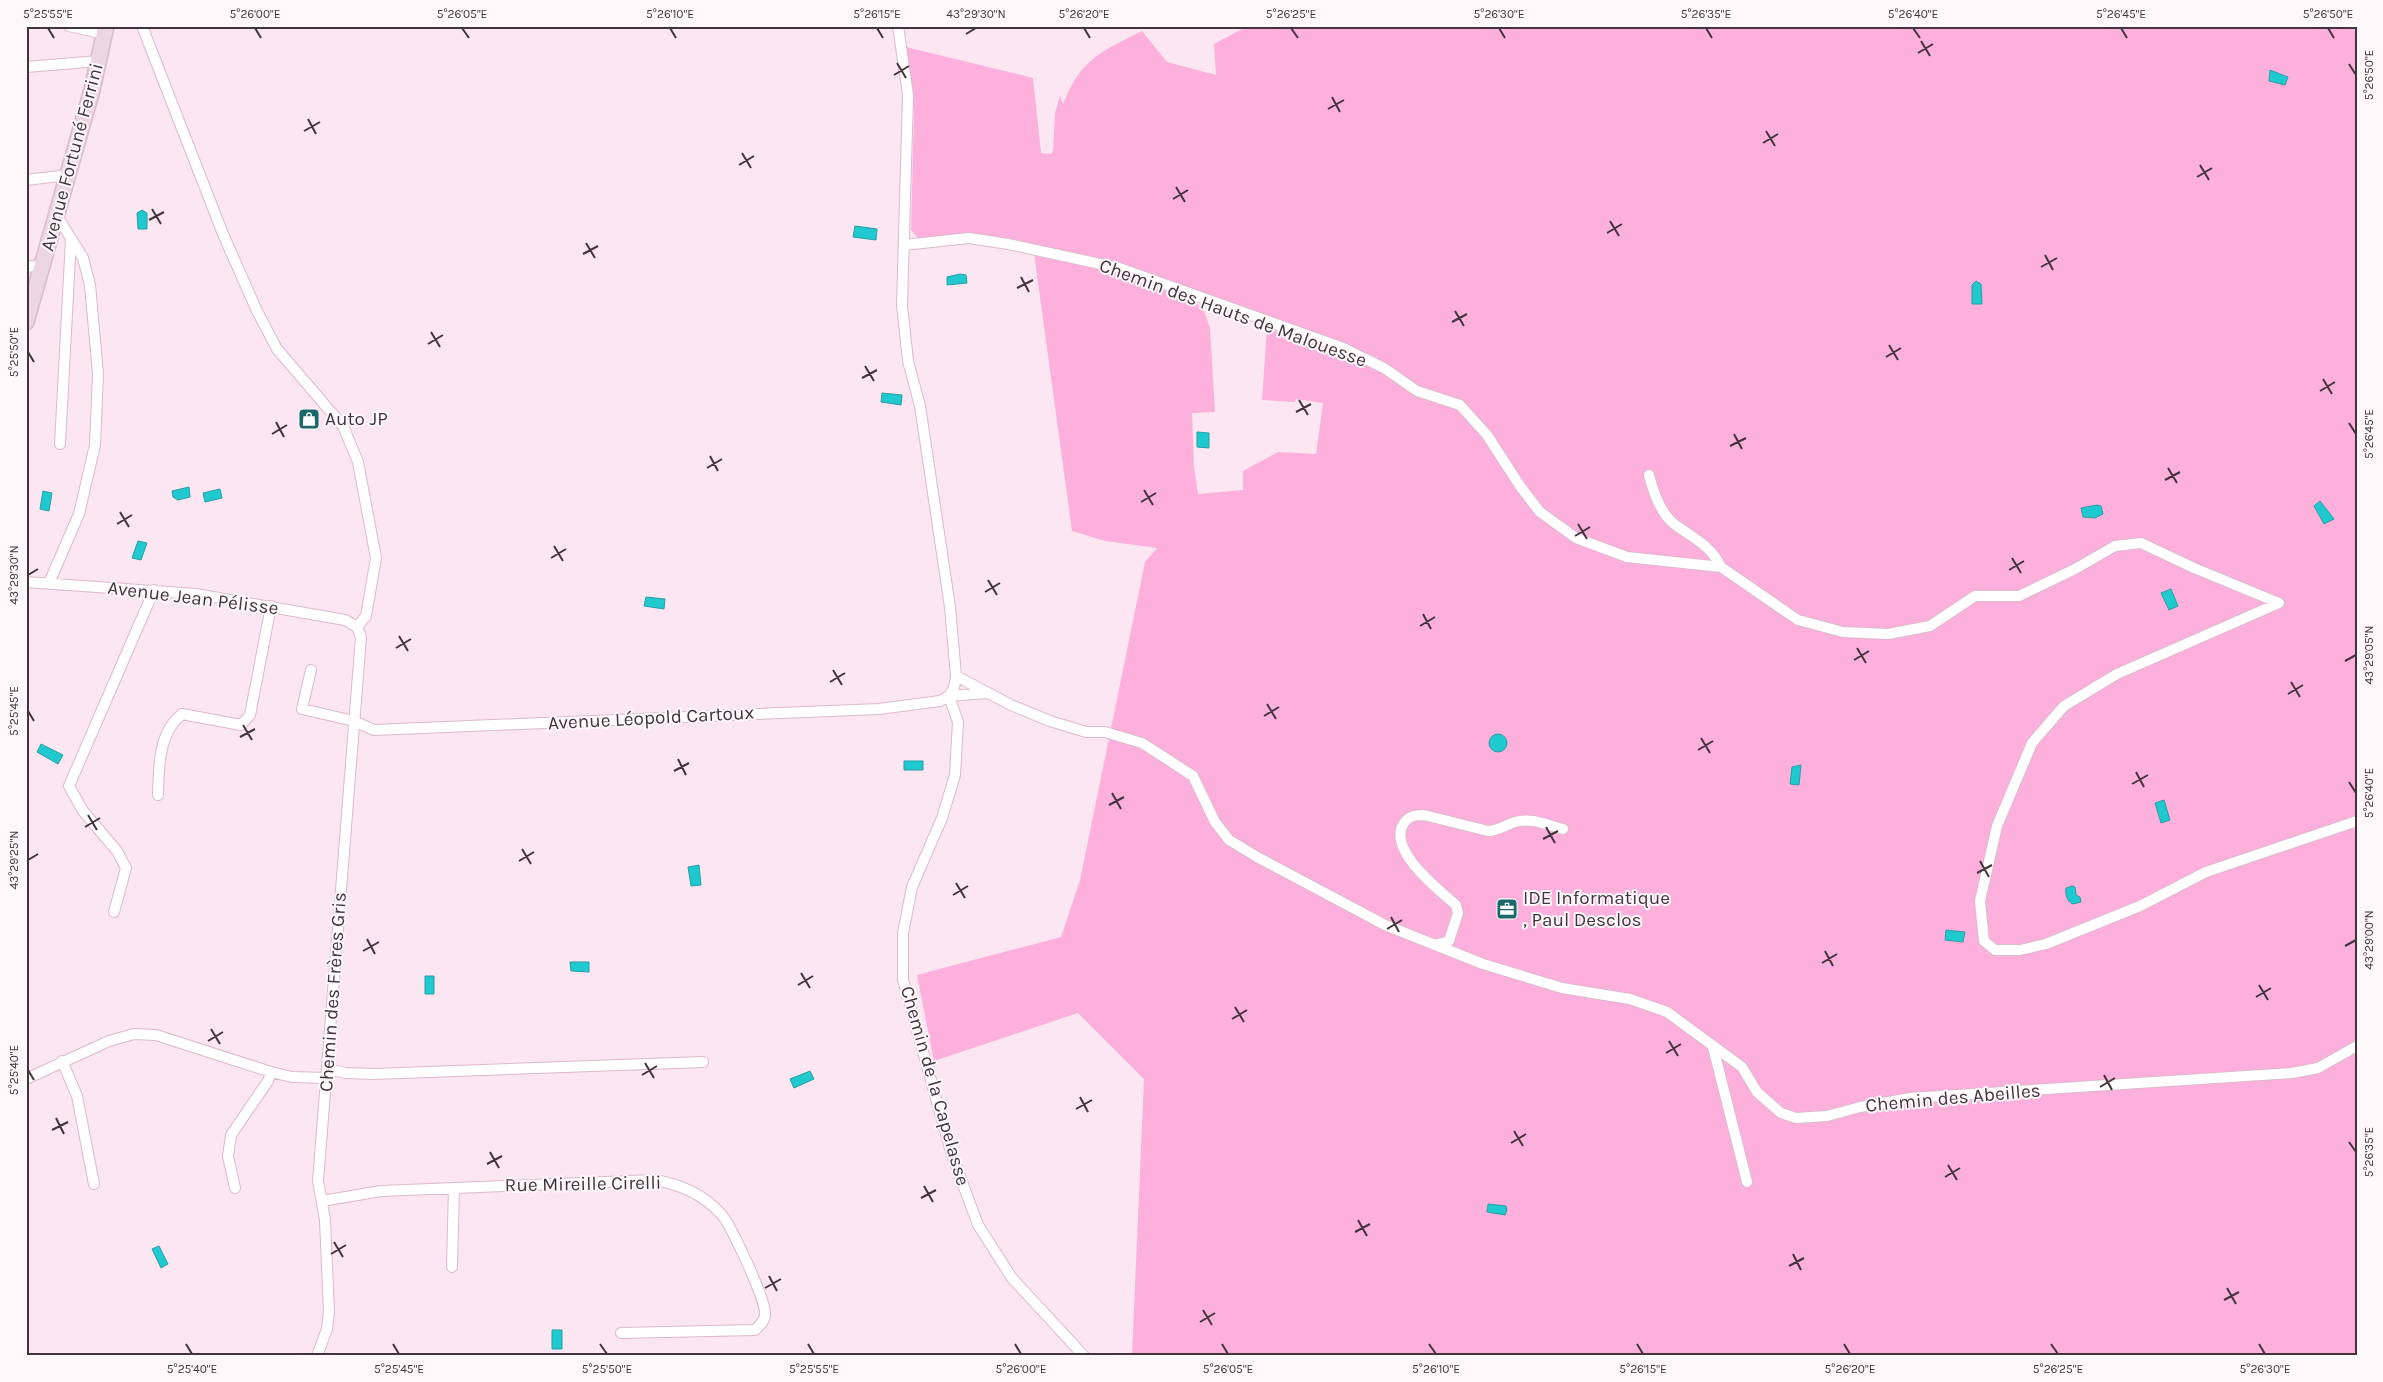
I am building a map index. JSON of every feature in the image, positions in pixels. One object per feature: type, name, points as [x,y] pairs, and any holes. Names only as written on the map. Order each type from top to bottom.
[{"type":"main road","name":"Avenue Fortuné Ferrini","points":[[27,321],[106,30]]},
{"type":"street","points":[[69,26],[106,30]]},
{"type":"street","points":[[142,26],[223,234],[257,311],[277,348],[342,426],[358,462],[376,558],[366,616],[357,627]]},
{"type":"street","points":[[898,26],[908,95],[902,305],[908,361],[920,406],[950,607],[956,676],[954,688],[949,696]]},
{"type":"street","points":[[26,67],[99,60]]},
{"type":"street","points":[[26,180],[68,175]]},
{"type":"street","points":[[49,584],[79,514],[95,445],[98,374],[90,285],[83,258],[57,216]]},
{"type":"street","name":"Chemin des Hauts de Malouesse","points":[[904,246],[968,238],[1008,244],[1119,268],[1343,348],[1384,368],[1417,391],[1460,405],[1487,435],[1520,486],[1540,512],[1576,538],[1626,557],[1721,567],[1798,620],[1843,632],[1888,634],[1930,626],[1975,596],[2019,596],[2075,569],[2115,546],[2141,543],[2194,568],[2279,603],[2117,674],[2064,706],[2032,743],[1997,826],[1980,901],[1984,941],[1995,950],[2020,950],[2046,944],[2140,906],[2206,872],[2357,821]]},
{"type":"street","points":[[60,444],[72,239]]},
{"type":"street","points":[[26,267],[42,266]]},
{"type":"street","points":[[1649,475],[1654,494],[1672,522],[1704,545],[1717,557],[1721,567]]},
{"type":"street","name":"Avenue Jean Pélisse","points":[[26,582],[154,590],[271,606],[345,620],[357,627]]},
{"type":"street","points":[[114,912],[126,868],[117,851],[83,811],[69,786],[154,590]]},
{"type":"street","points":[[158,795],[160,755],[171,723],[182,714],[241,725],[250,715],[271,606]]},
{"type":"street","name":"Chemin des Frères Gris","points":[[317,1356],[327,1329],[329,1312],[322,1201],[318,1181],[362,638],[357,627]]},
{"type":"street","name":"Avenue Léopold Cartoux","points":[[310,670],[302,709],[354,721],[374,730],[879,709],[940,701],[949,696]]},
{"type":"street","name":"Chemin des Abeilles","points":[[956,676],[1050,721],[1086,732],[1105,732],[1142,743],[1194,776],[1215,822],[1229,840],[1385,925],[1483,964],[1562,988],[1630,999],[1667,1012],[1695,1031],[1713,1048],[1742,1067],[1757,1092],[1766,1102],[1781,1113],[1796,1118],[1827,1116],[1860,1107],[1911,1098],[2292,1073],[2318,1068],[2357,1046]]},
{"type":"street","points":[[949,696],[988,692]]},
{"type":"street","name":"Chemin de la Capelasse","points":[[949,696],[958,722],[955,775],[942,818],[912,887],[903,933],[903,980],[943,1127],[978,1225],[1012,1278],[1084,1356]]},
{"type":"street","points":[[1435,945],[1449,941],[1458,913],[1456,905],[1408,859],[1400,838],[1401,827],[1406,819],[1415,814],[1424,815],[1488,831],[1496,831],[1515,822],[1525,820],[1563,829]]},
{"type":"street","points":[[27,1076],[109,1040],[134,1034],[156,1036],[292,1077],[327,1074],[703,1062]]},
{"type":"street","points":[[1713,1048],[1747,1182]]},
{"type":"street","points":[[62,1061],[77,1096],[94,1184]]},
{"type":"street","points":[[235,1188],[228,1156],[231,1135],[268,1081],[271,1072]]},
{"type":"street","name":"Rue Mireille Cirelli","points":[[322,1201],[382,1191],[654,1180],[675,1183],[700,1196],[722,1215],[745,1258],[766,1313],[762,1323],[755,1330],[621,1333]]},
{"type":"street","points":[[452,1267],[454,1188]]},
{"type":"shaded area","points":[[1242,26],[2357,26],[2357,1356],[1132,1356],[1144,1079],[1078,1013],[934,1061],[917,975],[1061,937],[1080,880],[1145,562],[1157,548],[1105,541],[1072,531],[1034,253],[1121,273],[1121,276],[1179,295],[1202,308],[1210,328],[1215,412],[1192,413],[1194,467],[1198,494],[1243,490],[1243,471],[1278,452],[1316,454],[1323,403],[1296,399],[1295,402],[1262,400],[1267,329],[1296,337],[1367,365],[1379,358],[1092,260],[1038,245],[1012,239],[972,236],[918,238],[911,230],[914,111],[906,47],[1033,78],[1041,153],[1051,154],[1053,151],[1055,113],[1060,96],[1063,104],[1077,77],[1103,51],[1142,31],[1167,62],[1216,75],[1214,44],[1242,29]]},
{"type":"water","points":[[2270,70],[2288,77],[2285,85],[2269,81]]},
{"type":"water","points":[[142,210],[147,213],[147,229],[138,229],[137,213]]},
{"type":"water","points":[[855,226],[877,229],[876,240],[853,237]]},
{"type":"water","points":[[960,274],[966,275],[967,283],[947,285],[947,277]]},
{"type":"water","points":[[1976,281],[1981,284],[1982,304],[1972,304],[1972,285]]},
{"type":"water","points":[[882,393],[902,395],[901,405],[881,402]]},
{"type":"water","points":[[1197,432],[1209,433],[1209,448],[1197,447]]},
{"type":"water","points":[[189,487],[190,497],[178,500],[173,497],[172,491]]},
{"type":"water","points":[[220,489],[222,498],[205,502],[203,493]]},
{"type":"water","points":[[43,491],[52,493],[49,511],[40,509]]},
{"type":"water","points":[[2320,501],[2334,519],[2324,524],[2314,506]]},
{"type":"water","points":[[2101,506],[2103,514],[2095,518],[2083,517],[2081,508]]},
{"type":"water","points":[[138,541],[147,543],[141,560],[132,558]]},
{"type":"water","points":[[2171,589],[2178,606],[2169,610],[2161,593]]},
{"type":"water","points":[[646,597],[665,599],[664,609],[644,606]]},
{"type":"water","points":[[1498,734],[1504,737],[1507,743],[1504,749],[1498,752],[1492,749],[1489,743],[1492,737]]},
{"type":"water","points":[[41,744],[63,755],[58,764],[37,752]]},
{"type":"water","points":[[904,761],[923,761],[923,770],[904,770]]},
{"type":"water","points":[[1801,765],[1799,785],[1790,784],[1792,767]]},
{"type":"water","points":[[2164,800],[2170,820],[2161,823],[2155,803]]},
{"type":"water","points":[[699,865],[701,885],[691,886],[688,867]]},
{"type":"water","points":[[2075,887],[2076,895],[2080,897],[2081,902],[2073,904],[2068,900],[2066,888]]},
{"type":"water","points":[[1946,930],[1965,932],[1963,942],[1945,940]]},
{"type":"water","points":[[570,962],[589,962],[589,972],[571,971]]},
{"type":"water","points":[[425,976],[434,976],[434,994],[425,994]]},
{"type":"water","points":[[810,1071],[814,1079],[794,1088],[790,1079]]},
{"type":"water","points":[[1488,1204],[1506,1206],[1505,1215],[1487,1212]]},
{"type":"water","points":[[159,1246],[168,1264],[161,1268],[152,1249]]},
{"type":"water","points":[[552,1330],[562,1330],[562,1349],[552,1349]]},
{"type":"place","name":"Auto JP","points":[[309,419]]},
{"type":"place","name":"IDE Informatique , Paul Desclos","points":[[1507,909]]}]
